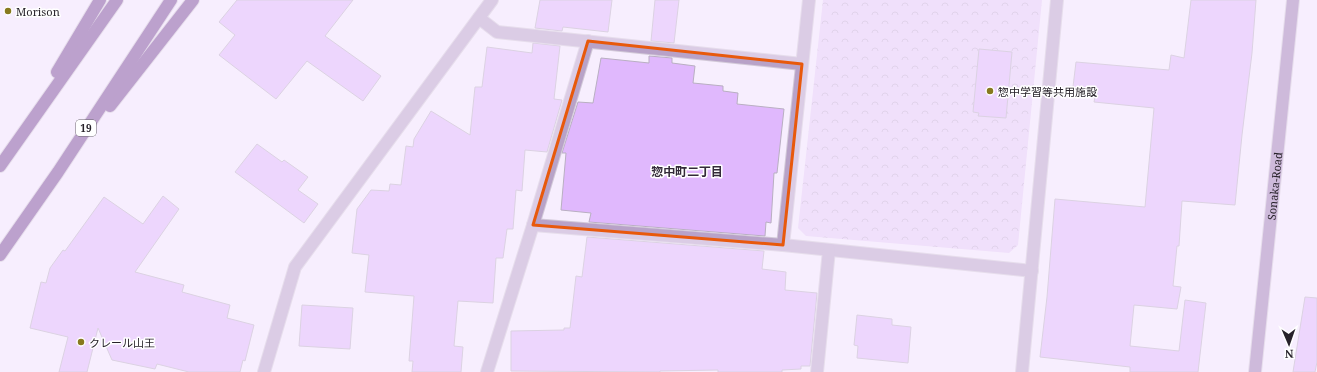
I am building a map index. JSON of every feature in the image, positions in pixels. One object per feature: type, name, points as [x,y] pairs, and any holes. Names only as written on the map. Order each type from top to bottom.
[{"type":"highway","points":[[13,147],[100,0]]},
{"type":"highway","points":[[0,166],[117,0]]},
{"type":"highway","name":"19","points":[[0,255],[58,172],[171,0]]},
{"type":"highway","points":[[58,172],[193,0]]},
{"type":"street","points":[[264,372],[295,267],[492,0]]},
{"type":"street","points":[[783,245],[809,0]]},
{"type":"street","points":[[1022,372],[1057,0]]},
{"type":"street","name":"Sonaka-Road","points":[[1255,372],[1293,0]]},
{"type":"street","points":[[479,18],[497,32],[802,64]]},
{"type":"street","points":[[488,372],[588,41]]},
{"type":"street","points":[[533,225],[783,245],[1032,271]]},
{"type":"street","points":[[818,372],[829,250]]},
{"type":"highlighted area","points":[[588,41],[802,64],[783,245],[533,225]]},
{"type":"green space","points":[[823,0],[1042,0],[1018,245],[1009,253],[806,236],[798,228]]},
{"type":"building","points":[[237,0],[353,0],[325,36],[381,76],[363,101],[307,61],[276,99],[219,55],[235,35],[219,22]]},
{"type":"building","points":[[540,0],[612,0],[608,32],[563,27],[562,31],[535,28]]},
{"type":"building","points":[[655,0],[679,0],[674,43],[651,41]]},
{"type":"building","points":[[1191,0],[1256,0],[1252,53],[1235,205],[1182,201],[1179,246],[1177,246],[1173,286],[1181,287],[1177,309],[1134,305],[1130,346],[1179,351],[1185,300],[1206,303],[1198,372],[1130,372],[1130,367],[1040,357],[1047,297],[1055,199],[1145,207],[1154,108],[1094,102],[1095,97],[1072,95],[1076,62],[1169,70],[1171,55],[1184,58]]},
{"type":"building","points":[[533,43],[560,46],[554,99],[562,100],[547,152],[525,150],[522,191],[516,190],[513,229],[507,229],[503,258],[496,258],[493,303],[458,301],[454,346],[463,347],[461,372],[412,372],[413,361],[409,361],[414,296],[365,292],[369,255],[352,253],[357,209],[371,190],[389,191],[390,184],[401,185],[406,146],[413,147],[414,139],[431,111],[470,135],[475,87],[482,87],[487,47],[532,53]]},
{"type":"building","points":[[979,49],[1012,52],[1006,118],[978,116],[979,113],[973,112]]},
{"type":"building","points":[[649,56],[672,58],[672,63],[695,66],[693,83],[723,86],[723,91],[738,93],[737,104],[784,109],[777,173],[774,173],[771,223],[766,222],[765,236],[589,222],[591,213],[561,210],[566,153],[562,153],[578,102],[593,103],[601,58],[649,63]]},
{"type":"building","points":[[257,144],[282,162],[284,160],[308,177],[298,190],[318,204],[304,223],[235,172]]},
{"type":"building","points":[[163,196],[179,209],[135,272],[184,285],[182,292],[230,305],[227,318],[254,325],[245,361],[243,360],[240,372],[189,372],[157,364],[155,369],[112,360],[98,328],[87,372],[59,372],[68,337],[30,328],[41,282],[46,283],[50,268],[63,250],[65,251],[104,197],[143,224]]},
{"type":"building","points":[[587,237],[764,251],[762,269],[786,272],[785,290],[817,293],[810,366],[801,366],[801,369],[782,370],[782,372],[718,372],[718,370],[660,372],[511,371],[511,331],[564,330],[564,328],[570,328],[576,276],[582,277]]},
{"type":"building","points":[[1305,297],[1317,298],[1317,362],[1315,372],[1293,372]]},
{"type":"building","points":[[302,305],[353,308],[350,349],[299,346]]},
{"type":"building","points":[[857,315],[892,319],[892,325],[911,327],[908,363],[857,358],[858,346],[854,345]]},
{"type":"place","name":"Morison","points":[[8,11]]},
{"type":"place","name":"惣中学習等共用施設","points":[[990,91]]},
{"type":"place","name":"クレール山王","points":[[81,342]]},
{"type":"district","name":"惣中町二丁目","points":[[687,171]]}]
